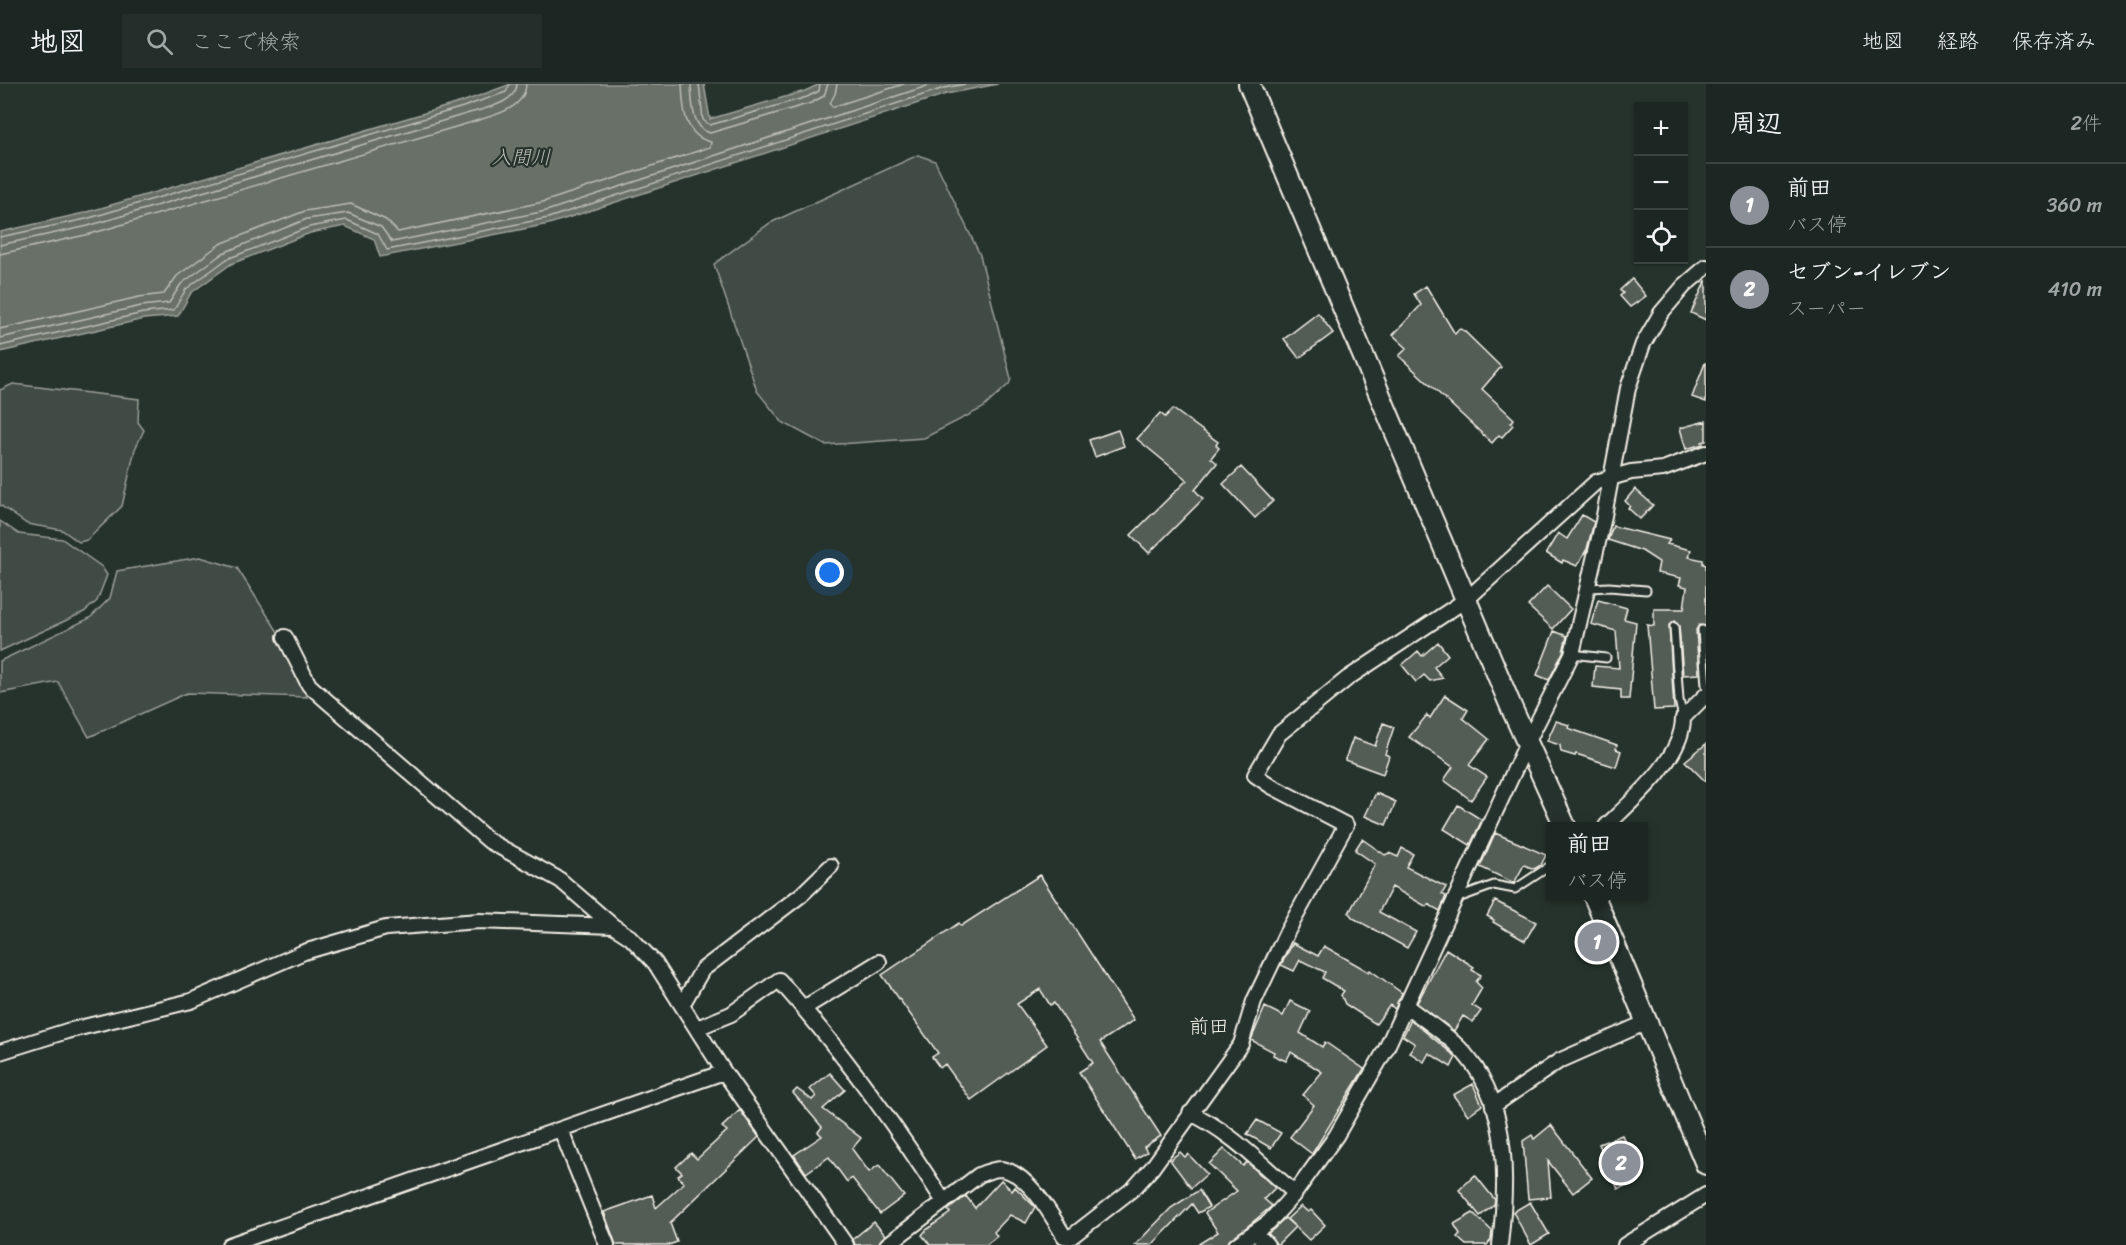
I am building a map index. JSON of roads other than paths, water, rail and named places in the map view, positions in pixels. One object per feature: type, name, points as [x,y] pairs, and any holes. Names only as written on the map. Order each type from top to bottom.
[{"type":"street","points":[[1249,84],[1562,822]]},
{"type":"street","points":[[1236,1245],[1269,1222],[1294,1193],[1365,1089],[1458,898],[1527,743],[1572,654],[1589,588],[1628,388],[1643,344],[1661,313],[1684,286],[1706,267]]},
{"type":"street","points":[[887,1245],[979,1175],[993,1169],[1003,1169],[1014,1173],[1044,1203],[1064,1236],[1071,1237],[1134,1188],[1241,1044],[1254,1001],[1263,982],[1346,825],[1271,786],[1255,775],[1279,735],[1348,678],[1467,599],[1596,482],[1610,477],[1664,469],[1706,453]]},
{"type":"street","points":[[285,637],[309,685],[327,701],[489,841],[560,880],[613,926],[630,937],[655,963],[724,1072],[846,1245]]},
{"type":"street","points":[[1610,822],[1634,801],[1673,752],[1683,734],[1683,718],[1706,695]]},
{"type":"street","points":[[682,1005],[702,970],[801,895],[831,866]]},
{"type":"street","points":[[1596,900],[1706,1164]]},
{"type":"street","points":[[0,1052],[67,1031],[191,1000],[304,952],[386,928],[479,921],[613,926]]},
{"type":"street","points":[[804,1008],[879,962]]},
{"type":"street","points":[[698,1028],[731,1014],[779,980],[804,1008],[909,1147],[944,1202]]},
{"type":"street","points":[[1405,1005],[1453,1042],[1469,1059],[1483,1081],[1493,1106],[1503,1155],[1504,1196],[1500,1245]]},
{"type":"street","points":[[1493,1106],[1559,1061],[1647,1022]]},
{"type":"street","points":[[229,1245],[724,1072]]},
{"type":"street","points":[[1190,1113],[1203,1119],[1249,1153],[1294,1193]]},
{"type":"street","points":[[561,1130],[608,1245]]},
{"type":"street","points":[[1625,1245],[1706,1195]]},
{"type":"street","points":[[1255,1232],[1267,1245]]},
{"type":"lane","points":[[1589,588],[1646,590]]},
{"type":"lane","points":[[1674,627],[1679,699],[1683,718]]},
{"type":"lane","points":[[1702,630],[1706,687]]},
{"type":"lane","points":[[1572,654],[1606,658]]},
{"type":"lane","points":[[1458,898],[1494,885],[1515,890],[1546,869]]},
{"type":"water","name":"入間川","points":[[511,84],[704,84],[710,119],[805,91],[820,84],[998,84],[946,94],[549,224],[380,257],[374,239],[345,226],[310,233],[231,264],[191,293],[178,316],[144,319],[0,352],[0,232],[84,213],[462,102]]},
{"type":"place","name":"前田","points":[[1597,942]]},
{"type":"place","name":"セブン-イレブン","points":[[1621,1163]]},
{"type":"district","name":"前田","points":[[1209,1026]]}]
